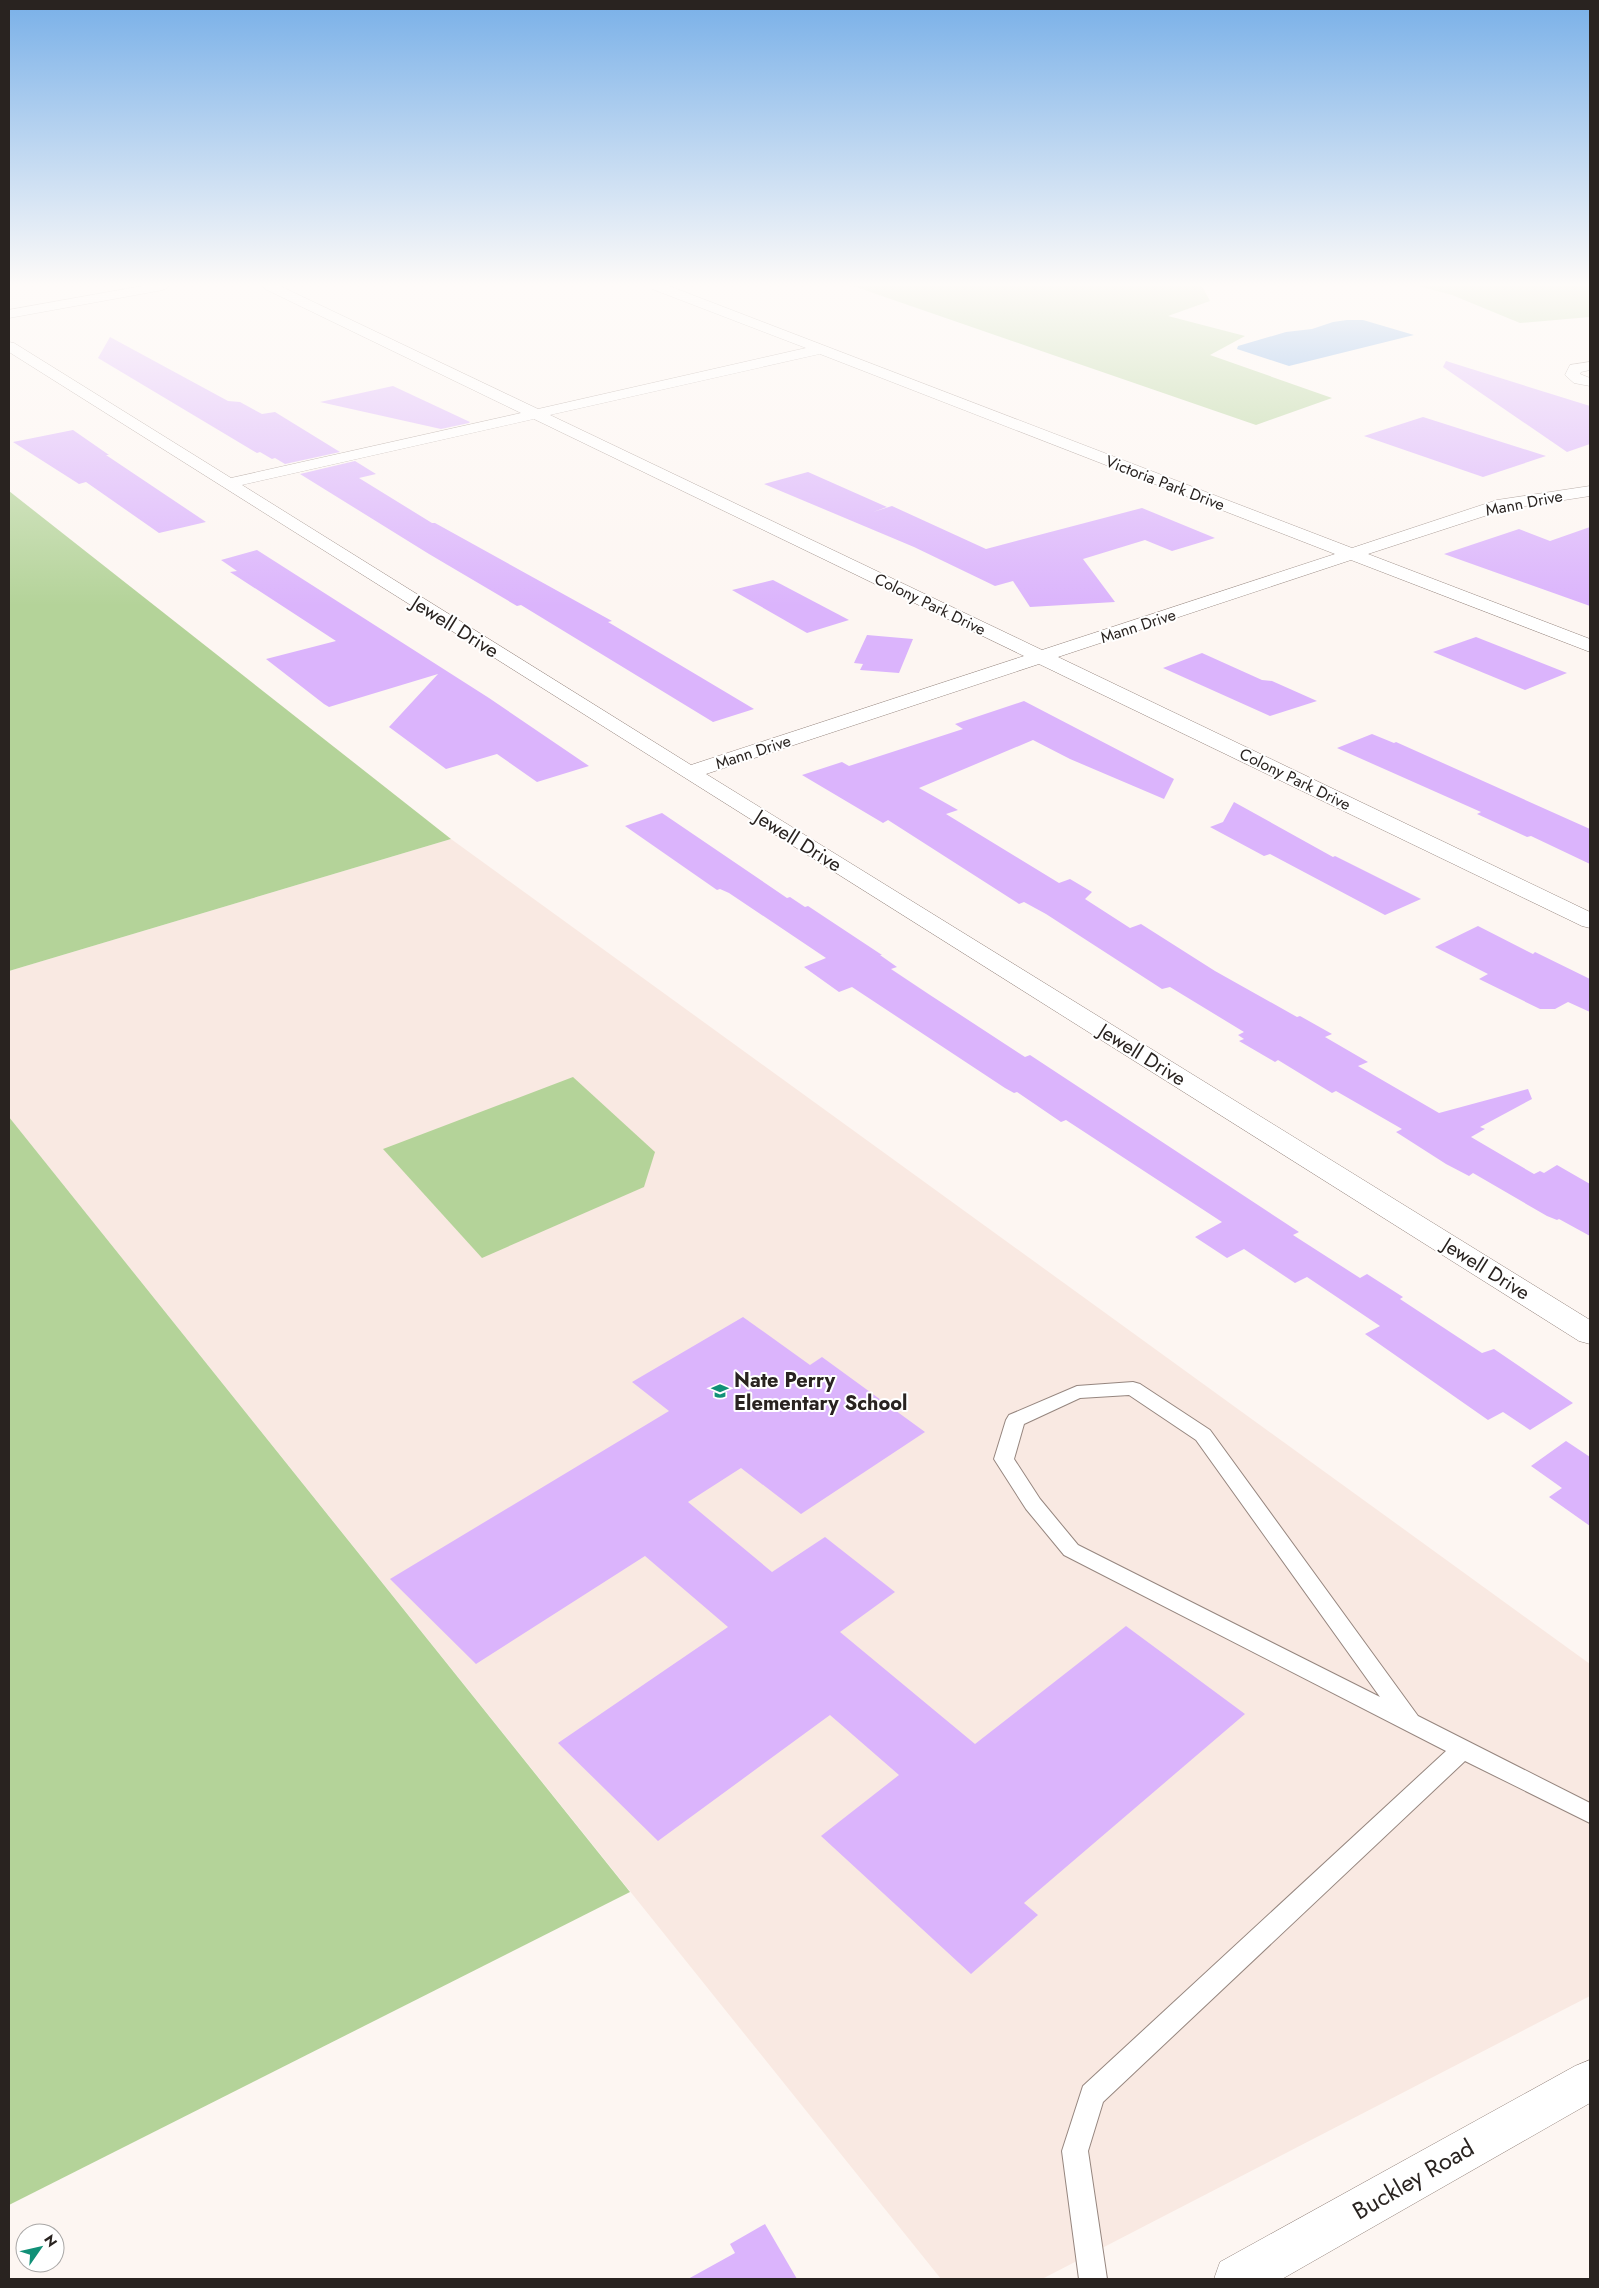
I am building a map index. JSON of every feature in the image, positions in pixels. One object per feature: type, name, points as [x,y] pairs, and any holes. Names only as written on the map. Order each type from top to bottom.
[{"type":"street","name":"Jewell Drive","points":[[83,393],[688,773],[1590,1334]]},
{"type":"street","name":"Colony Park Drive","points":[[493,393],[1590,921]]},
{"type":"street","points":[[227,484],[630,393]]},
{"type":"street","name":"Victoria Park Drive","points":[[935,393],[1590,646]]},
{"type":"street","name":"Mann Drive","points":[[688,773],[1042,658],[1503,504],[1590,491]]},
{"type":"street","name":"Buckley Road","points":[[1237,2279],[1590,2080]]},
{"type":"lane","points":[[1410,1722],[1203,1434],[1133,1388],[1078,1392],[1016,1420],[1004,1459],[1032,1504],[1071,1550],[1590,1814]]},
{"type":"lane","points":[[1093,2279],[1075,2151],[1092,2094],[1463,1749]]},
{"type":"shaded area","name":"Nate Perry Elementary School","points":[[451,839],[1590,1664],[1590,1996],[1042,2279],[941,2279],[9,1117],[9,971]]},
{"type":"green space","points":[[1163,393],[1317,393],[1332,398],[1256,425]]},
{"type":"green space","points":[[9,491],[451,839],[9,971]]},
{"type":"green space","points":[[573,1077],[655,1152],[644,1187],[482,1258],[383,1149]]},
{"type":"green space","points":[[9,1117],[630,1892],[9,2205]]},
{"type":"building","points":[[156,393],[213,393],[228,401],[240,402],[262,414],[275,412],[340,452],[285,464],[260,452],[257,453]]},
{"type":"building","points":[[362,393],[407,393],[470,422],[441,429],[320,402]]},
{"type":"building","points":[[1481,393],[1548,393],[1590,406],[1590,444],[1567,452]]},
{"type":"building","points":[[1423,417],[1546,456],[1483,477],[1364,436]]},
{"type":"building","points":[[73,430],[109,455],[106,455],[206,522],[159,533],[86,482],[79,484],[13,442]]},
{"type":"building","points":[[355,461],[376,474],[359,478],[432,523],[612,621],[608,622],[754,709],[713,722],[521,605],[517,606],[429,554],[300,474]]},
{"type":"building","points":[[808,472],[887,507],[873,512],[892,506],[986,549],[1142,508],[1215,538],[1172,551],[1145,540],[1083,559],[1115,602],[1030,607],[1013,581],[995,586],[914,547],[764,484]]},
{"type":"building","points":[[1590,527],[1590,606],[1444,554],[1519,529],[1550,541]]},
{"type":"building","points":[[257,550],[489,698],[589,766],[537,782],[497,754],[446,769],[389,727],[438,674],[329,707],[324,704],[266,659],[336,641],[230,572],[237,571],[221,560]]},
{"type":"building","points":[[773,580],[849,620],[807,633],[732,590]]},
{"type":"building","points":[[867,635],[913,639],[899,673],[860,670],[863,664],[854,663]]},
{"type":"building","points":[[1476,637],[1567,673],[1525,690],[1433,652]]},
{"type":"building","points":[[1202,653],[1262,680],[1272,681],[1317,701],[1270,716],[1163,668]]},
{"type":"building","points":[[1024,701],[1174,779],[1164,799],[1070,759],[1033,740],[919,788],[958,810],[946,814],[1059,883],[1070,879],[1092,892],[1085,899],[1130,928],[1141,924],[1215,971],[1297,1017],[1300,1016],[1332,1034],[1325,1037],[1368,1062],[1358,1066],[1439,1113],[1528,1089],[1532,1099],[1480,1127],[1485,1129],[1471,1137],[1534,1174],[1540,1171],[1544,1173],[1557,1165],[1590,1184],[1590,1236],[1559,1219],[1547,1216],[1473,1173],[1469,1176],[1446,1164],[1396,1132],[1402,1129],[1336,1091],[1332,1093],[1278,1060],[1275,1062],[1239,1041],[1244,1039],[1238,1035],[1244,1032],[1170,987],[1162,989],[1046,914],[1024,902],[1019,904],[888,820],[883,823],[802,775],[842,762],[849,766],[963,729],[955,724]]},
{"type":"building","points":[[1372,734],[1394,743],[1396,742],[1590,829],[1590,864],[1531,836],[1527,837],[1477,814],[1481,812],[1337,748]]},
{"type":"building","points":[[1234,802],[1333,857],[1335,856],[1421,899],[1385,915],[1270,854],[1264,856],[1210,827],[1223,822]]},
{"type":"building","points":[[662,813],[787,898],[790,897],[805,907],[808,906],[882,955],[880,955],[897,967],[891,969],[930,995],[1025,1057],[1030,1055],[1299,1232],[1293,1235],[1360,1278],[1367,1274],[1403,1297],[1400,1299],[1482,1353],[1494,1349],[1573,1403],[1530,1430],[1503,1412],[1488,1420],[1365,1334],[1380,1326],[1307,1277],[1295,1283],[1244,1249],[1227,1258],[1195,1237],[1222,1222],[1066,1120],[1061,1122],[1017,1092],[1014,1093],[1005,1088],[852,987],[839,992],[804,967],[826,958],[729,893],[720,889],[717,890],[625,826]]},
{"type":"building","points":[[1478,926],[1533,954],[1535,952],[1590,979],[1590,1012],[1568,1002],[1555,1009],[1540,1009],[1479,979],[1488,974],[1435,947]]},
{"type":"building","points":[[743,1317],[810,1365],[822,1357],[925,1432],[801,1514],[741,1468],[688,1502],[772,1572],[825,1537],[895,1592],[840,1632],[975,1744],[1126,1626],[1245,1714],[1024,1903],[1038,1915],[971,1974],[821,1836],[899,1775],[830,1715],[658,1841],[558,1743],[728,1627],[645,1556],[476,1664],[390,1579],[669,1411],[632,1382]]},
{"type":"building","points":[[1566,1441],[1590,1457],[1590,1526],[1549,1497],[1562,1488],[1531,1466]]},
{"type":"building","points":[[765,2224],[797,2279],[688,2279],[735,2253],[730,2244]]},
{"type":"place","name":"Nate Perry Elementary School","points":[[720,1391]]}]
